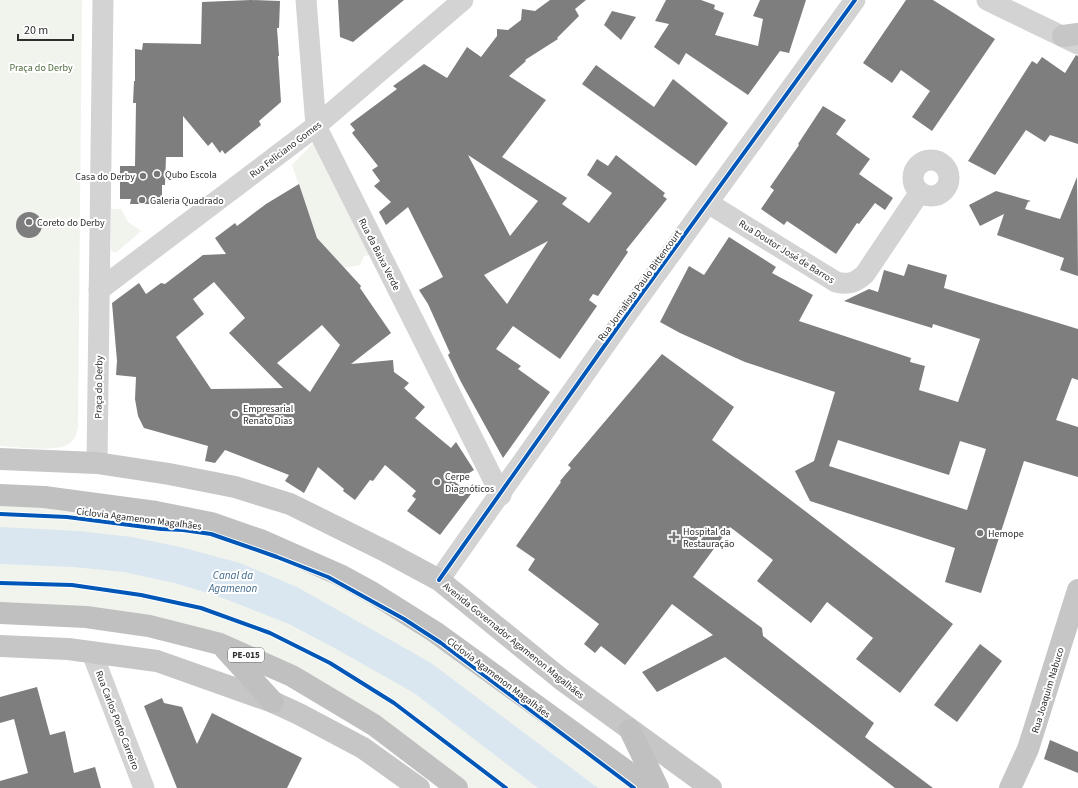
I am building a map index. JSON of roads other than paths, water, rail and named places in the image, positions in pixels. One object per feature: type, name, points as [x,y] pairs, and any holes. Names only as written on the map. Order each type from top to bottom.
[{"type":"highway","points":[[0,495],[51,498],[156,512],[211,523],[263,541],[340,575],[373,593],[435,632],[650,788]]},
{"type":"highway","name":"PE-015","points":[[0,613],[86,617],[149,626],[220,644],[292,676],[374,725],[457,788]]},
{"type":"highway","points":[[220,644],[273,702]]},
{"type":"highway","points":[[630,730],[658,788]]},
{"type":"main road","name":"Avenida Governador Agamenon Magalhães","points":[[0,459],[97,463],[168,474],[235,487],[290,504],[387,552],[439,580],[561,680],[711,788]]},
{"type":"main road","name":"Rua Joaquim Nabuco","points":[[1010,788],[1028,749],[1078,590]]},
{"type":"main road","points":[[0,646],[68,649],[157,661],[273,702],[363,748],[418,788]]},
{"type":"street","name":"Praça do Derby","points":[[97,463],[103,0]]},
{"type":"street","name":"Rua da Baixa Verde","points":[[306,0],[316,126],[501,495]]},
{"type":"street","name":"Rua Feliciano Gomes","points":[[99,290],[316,126],[463,0]]},
{"type":"street","name":"Rua Jornalista Paulo Bittencourt","points":[[439,580],[501,495],[708,202],[855,0]]},
{"type":"street","points":[[987,0],[1073,38]]},
{"type":"street","name":"Rua Doutor José de Barros","points":[[708,202],[836,282],[845,284],[857,281],[865,274],[920,192]]},
{"type":"street","name":"Rua Carlos Porto Carreiro","points":[[92,653],[144,788]]},
{"type":"water","name":"Canal da Agamenon","points":[[0,527],[78,531],[132,537],[184,548],[240,563],[297,587],[431,663],[598,788],[538,788],[414,693],[289,624],[220,597],[175,583],[124,572],[73,567],[0,564]]},
{"type":"place","name":"Qubo Escola","points":[[157,174]]},
{"type":"place","name":"Casa do Derby","points":[[143,176]]},
{"type":"place","name":"Galeria Quadrado","points":[[142,200]]},
{"type":"place","name":"Coreto do Derby","points":[[29,222]]},
{"type":"place","name":"Empresarial Renato Dias","points":[[235,414]]},
{"type":"place","name":"Cerpe Diagnóticos","points":[[437,482]]},
{"type":"place","name":"Hemope","points":[[980,533]]},
{"type":"place","name":"Hospital da Restauração","points":[[674,537]]}]
